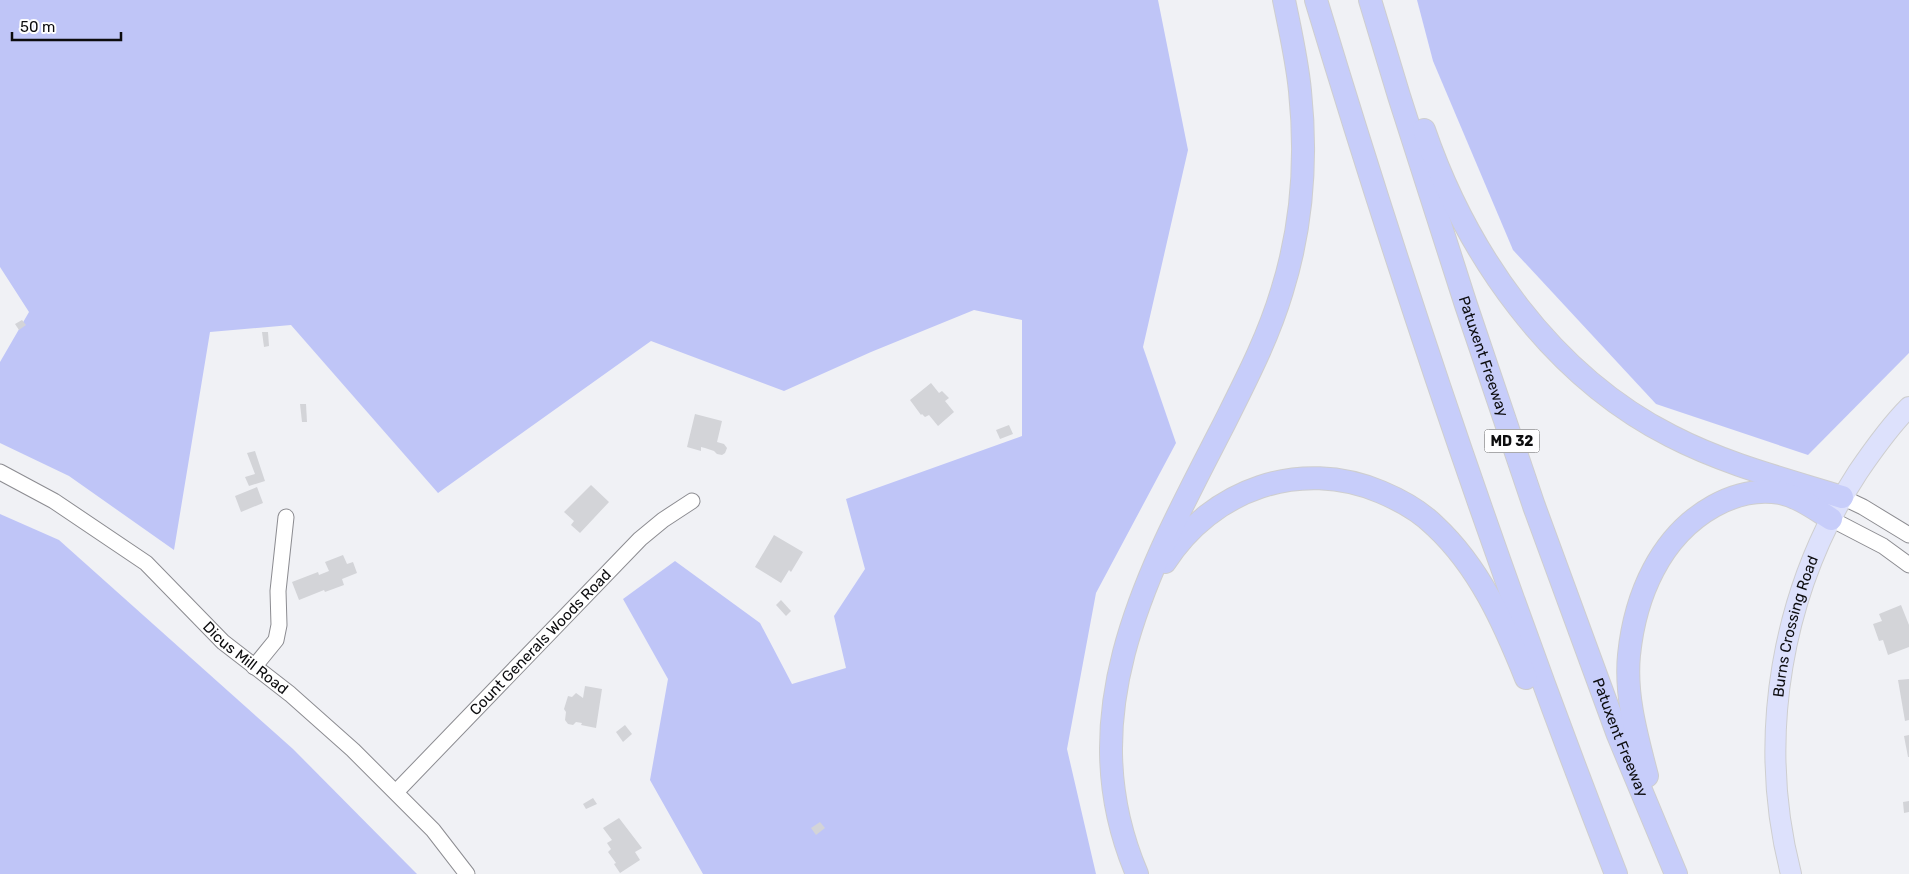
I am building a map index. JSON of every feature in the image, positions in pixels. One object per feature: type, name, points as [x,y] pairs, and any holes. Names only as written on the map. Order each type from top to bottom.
[{"type":"highway","points":[[1137,874],[1122,830],[1114,797],[1111,724],[1114,696],[1121,663],[1142,599],[1171,528],[1245,382],[1269,330],[1283,290],[1301,206],[1303,160],[1302,124],[1295,58],[1284,0]]},
{"type":"highway","name":"MD 32","points":[[1316,0],[1416,322],[1570,758],[1616,874]]},
{"type":"highway","name":"Patuxent Freeway","points":[[1370,0],[1466,305],[1534,506],[1618,735],[1677,874]]},
{"type":"highway","points":[[1378,0],[1428,142],[1463,218],[1494,273],[1520,311],[1550,345],[1626,409],[1670,436],[1714,456],[1758,472],[1842,497]]},
{"type":"highway","points":[[1142,599],[1169,556],[1185,537],[1204,518],[1249,490],[1297,478],[1320,477],[1343,480],[1370,487],[1416,510],[1452,543],[1476,576],[1497,612],[1516,652],[1558,761],[1609,874]]},
{"type":"highway","points":[[1677,874],[1636,733],[1630,695],[1629,657],[1634,624],[1643,591],[1656,563],[1671,542],[1689,523],[1726,500],[1743,494],[1760,492],[1780,493],[1802,500],[1831,519]]},
{"type":"main road","name":"Burns Crossing Road","points":[[1791,874],[1783,844],[1775,777],[1775,718],[1788,634],[1811,562],[1842,497],[1868,458],[1909,407]]},
{"type":"street","name":"Dicus Mill Road","points":[[0,472],[54,501],[146,563],[223,642],[311,712],[396,792],[433,830],[467,874]]},
{"type":"street","points":[[1842,497],[1909,535]]},
{"type":"street","name":"Count Generals Woods Road","points":[[396,792],[640,539],[663,520],[692,501]]},
{"type":"street","points":[[254,667],[276,640],[279,625],[278,591],[286,516]]},
{"type":"street","points":[[1831,519],[1883,546],[1909,565]]},
{"type":"shaded area","points":[[0,0],[1158,0],[1188,150],[1143,347],[1176,443],[1096,593],[1067,749],[1096,874],[703,874],[650,780],[668,679],[623,599],[675,561],[760,623],[792,684],[846,668],[834,616],[865,569],[846,499],[1022,436],[1022,320],[974,310],[871,352],[784,391],[651,341],[438,493],[291,325],[210,332],[174,550],[69,476],[0,443],[0,362],[29,312],[0,267]]},
{"type":"shaded area","points":[[1417,0],[1909,0],[1909,353],[1808,455],[1656,404],[1513,250],[1433,61]]},
{"type":"shaded area","points":[[0,514],[59,540],[293,749],[417,874],[0,874]]},
{"type":"building","points":[[22,320],[26,325],[19,330],[15,324]]},
{"type":"building","points":[[262,332],[268,332],[269,346],[264,347]]},
{"type":"building","points":[[931,383],[939,393],[942,391],[949,398],[945,401],[954,412],[938,426],[929,415],[925,417],[921,415],[910,400]]},
{"type":"building","points":[[300,404],[306,404],[307,422],[302,422]]},
{"type":"building","points":[[695,414],[722,421],[717,442],[724,444],[727,448],[725,453],[722,455],[701,447],[701,451],[687,447]]},
{"type":"building","points":[[1009,425],[1013,434],[1000,439],[996,430]]},
{"type":"building","points":[[255,451],[265,481],[249,486],[245,477],[255,474],[247,453]]},
{"type":"building","points":[[591,485],[609,502],[580,533],[571,525],[574,521],[564,512]]},
{"type":"building","points":[[257,487],[263,503],[241,512],[235,496]]},
{"type":"building","points":[[774,535],[803,552],[791,572],[789,570],[781,583],[755,567]]},
{"type":"building","points":[[343,555],[347,564],[353,562],[357,573],[342,579],[344,585],[325,592],[324,590],[299,600],[292,582],[318,572],[319,575],[329,571],[325,562]]},
{"type":"building","points":[[781,600],[791,611],[786,616],[776,605]]},
{"type":"building","points":[[1901,605],[1909,625],[1909,647],[1888,655],[1883,640],[1879,641],[1873,624],[1882,621],[1879,614]]},
{"type":"building","points":[[1909,679],[1909,720],[1905,721],[1898,680]]},
{"type":"building","points":[[585,686],[602,689],[596,728],[576,722],[573,725],[568,724],[565,720],[566,712],[564,709],[568,696],[572,697],[576,693],[583,698]]},
{"type":"building","points":[[625,725],[632,734],[623,742],[616,732]]},
{"type":"building","points":[[1909,735],[1909,757],[1908,757],[1904,736]]},
{"type":"building","points":[[593,798],[597,804],[586,809],[583,804]]},
{"type":"building","points":[[1909,801],[1909,812],[1904,813],[1903,802]]},
{"type":"building","points":[[619,818],[642,848],[635,852],[640,860],[620,873],[608,852],[611,849],[607,843],[612,840],[603,828]]},
{"type":"building","points":[[820,822],[825,828],[816,835],[811,828]]}]
